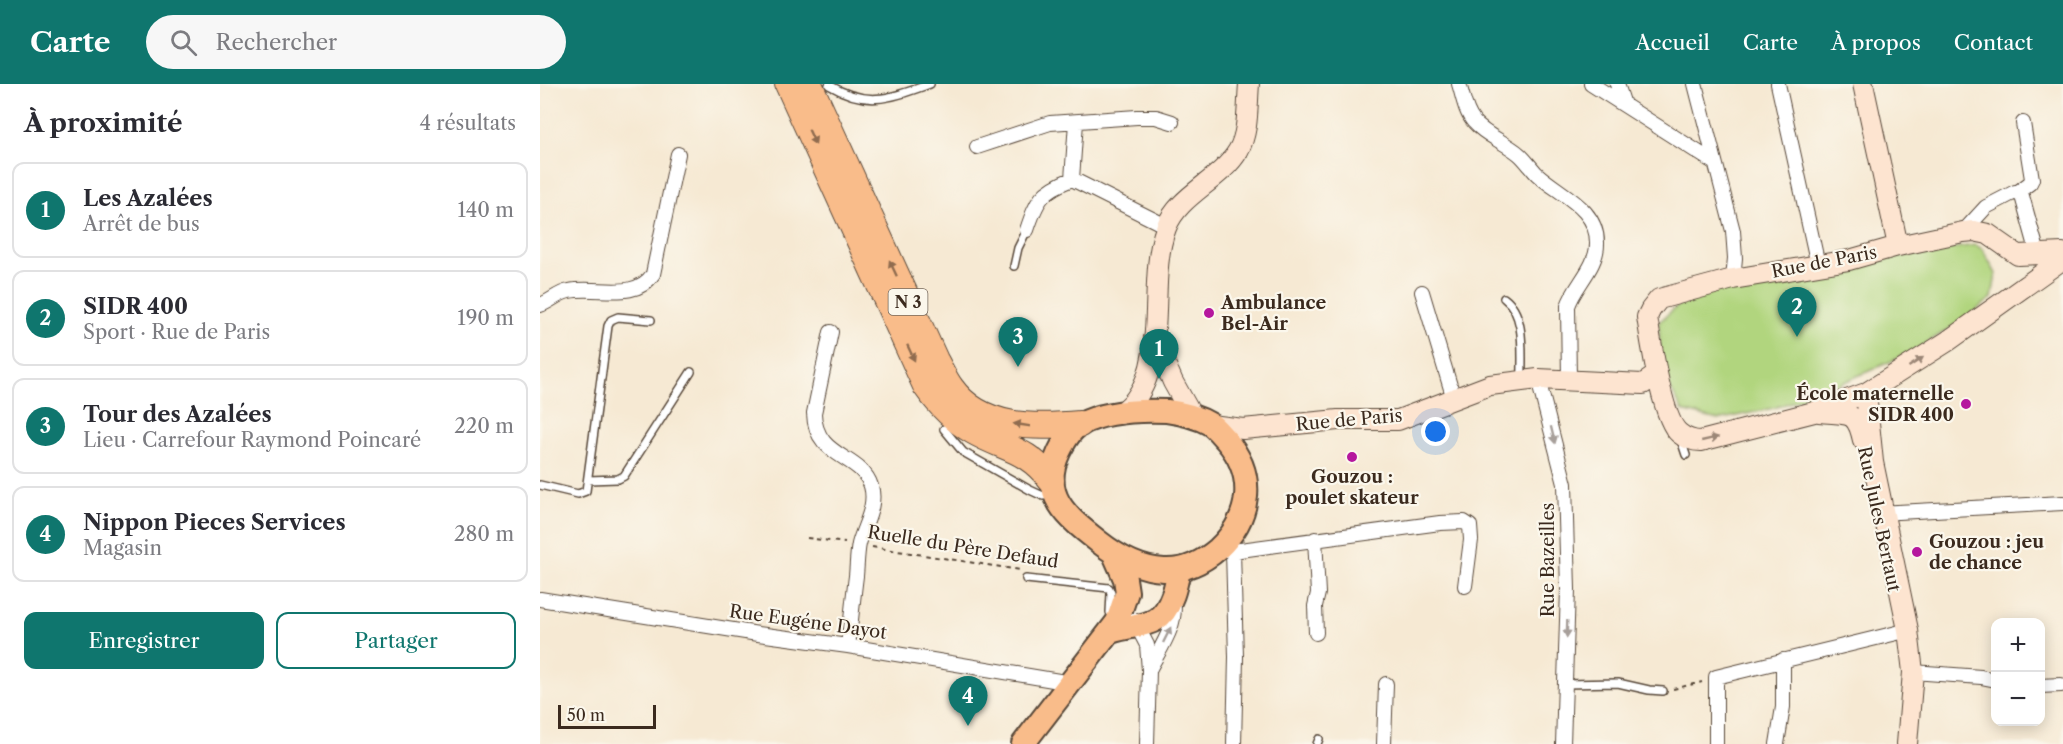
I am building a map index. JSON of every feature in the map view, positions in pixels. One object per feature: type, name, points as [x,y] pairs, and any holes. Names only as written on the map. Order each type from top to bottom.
[{"type":"highway","name":"N 3","points":[[788,84],[926,386],[944,408],[973,431],[1020,452],[1037,463],[1052,487]]},
{"type":"highway","name":"N 3","points":[[825,89],[831,134],[935,360],[951,388],[963,402],[994,420],[1026,427],[1049,428],[1080,424]]},
{"type":"main road","name":"N 3","points":[[1052,487],[1070,516],[1114,554],[1146,568],[1180,570],[1212,555],[1228,547],[1240,521],[1246,501],[1245,473],[1240,459],[1231,446],[1202,420],[1167,411],[1120,414],[1080,424]]},
{"type":"main road","points":[[1052,487],[1054,463],[1069,435],[1080,424]]},
{"type":"main road","name":"N 3","points":[[1114,554],[1125,579],[1127,592]]},
{"type":"main road","points":[[1111,632],[1123,627],[1151,624],[1163,615],[1173,597],[1176,578],[1180,570]]},
{"type":"main road","points":[[1023,744],[1111,632],[1120,615],[1127,592]]},
{"type":"street","points":[[1120,414],[1136,398],[1144,384],[1154,338],[1161,247],[1166,226],[1184,203],[1238,152],[1246,123],[1249,84]]},
{"type":"street","points":[[1459,84],[1473,121],[1481,129],[1518,153],[1538,175],[1581,207],[1590,218],[1595,231],[1598,245],[1594,260],[1570,298],[1568,306],[1569,381]]},
{"type":"street","points":[[1591,84],[1715,163]]},
{"type":"street","points":[[1617,84],[1624,105]]},
{"type":"street","points":[[1695,84],[1733,231],[1735,258],[1733,279]]},
{"type":"street","points":[[1778,84],[1818,265]]},
{"type":"street","points":[[1863,84],[1898,246]]},
{"type":"street","points":[[977,147],[1050,123],[1137,117],[1156,117],[1172,122]]},
{"type":"street","points":[[1072,179],[1076,122]]},
{"type":"street","points":[[1963,232],[1986,207],[2019,192],[2030,183],[2032,179],[2023,123]]},
{"type":"street","points":[[540,305],[569,291],[633,290],[648,281],[653,273],[678,154]]},
{"type":"street","points":[[1072,179],[1166,226]]},
{"type":"street","points":[[1027,230],[1035,205],[1044,193],[1072,179]]},
{"type":"street","points":[[2019,192],[2038,254]]},
{"type":"street","name":"Rue de Paris","points":[[1202,420],[1243,429],[1338,420],[1398,420],[1490,385],[1530,380],[1650,380],[1647,317],[1659,299],[1733,279],[1849,260],[1898,246],[1963,232],[1974,231],[1988,234],[2018,255]]},
{"type":"street","points":[[2019,292],[2018,255],[2063,253]]},
{"type":"street","points":[[1650,380],[1678,432],[1691,441],[1701,441],[1814,412],[1866,393],[1948,342],[2063,260]]},
{"type":"street","points":[[1422,292],[1454,399]]},
{"type":"street","points":[[831,332],[814,413],[814,425],[824,443],[864,474],[871,484],[872,507],[859,544],[848,646]]},
{"type":"street","points":[[1154,338],[1173,382],[1202,420]]},
{"type":"street","name":"Rue Bazeilles","points":[[1530,380],[1569,483],[1563,744]]},
{"type":"street","name":"Rue Jules Bertaut","points":[[1866,393],[1880,512]]},
{"type":"street","name":"Rue Jules Bertaut","points":[[1814,412],[1851,416],[1859,422],[1906,630],[1912,667],[1907,744]]},
{"type":"street","points":[[1240,459],[1251,441],[1265,427]]},
{"type":"street","points":[[1880,512],[2063,502]]},
{"type":"street","points":[[1234,744],[1236,657],[1228,547],[1464,522],[1470,526],[1471,540],[1465,586]]},
{"type":"street","points":[[1315,539],[1316,633]]},
{"type":"street","points":[[1127,592],[1136,627],[1147,645],[1149,670],[1147,744]]},
{"type":"street","points":[[1149,670],[1172,623],[1175,610],[1173,597]]},
{"type":"street","name":"Rue Eugéne Dayot","points":[[540,599],[1071,682]]},
{"type":"street","points":[[1716,744],[1716,678],[1906,630]]},
{"type":"street","points":[[1777,744],[1783,706],[1783,660]]},
{"type":"street","points":[[1912,667],[1991,679]]},
{"type":"street","points":[[1384,744],[1386,684]]},
{"type":"street","points":[[2045,686],[2061,685]]},
{"type":"lane","points":[[825,89],[847,96],[873,100],[930,84]]},
{"type":"lane","points":[[1014,266],[1018,248],[1027,230]]},
{"type":"lane","points":[[1504,298],[1512,304],[1521,333],[1530,380]]},
{"type":"lane","points":[[540,485],[578,494],[584,493],[588,487],[608,326],[611,320],[618,318],[651,320]]},
{"type":"lane","points":[[588,480],[621,479],[691,372]]},
{"type":"lane","points":[[944,429],[963,452],[1017,484],[1042,496],[1052,487]]},
{"type":"lane","points":[[1678,432],[1686,455]]},
{"type":"lane","points":[[1026,575],[1109,588],[1111,601],[1107,624],[1111,632]]},
{"type":"lane","points":[[1565,684],[1618,683],[1663,691]]},
{"type":"path","name":"Ruelle du Père Defaud","points":[[807,538],[859,544],[1026,575]]},
{"type":"path","points":[[1663,691],[1716,678]]},
{"type":"green space","points":[[1976,245],[1983,250],[1996,274],[1992,298],[1960,322],[1912,352],[1826,390],[1774,408],[1718,420],[1683,411],[1669,386],[1660,352],[1659,322],[1682,302],[1717,290],[1752,286],[1918,253]]},
{"type":"place","name":"Ambulance Bel-Air","points":[[1209,313]]},
{"type":"place","name":"SIDR 400","points":[[1797,337]]},
{"type":"place","name":"Tour des Azalées","points":[[1018,367]]},
{"type":"place","name":"Les Azalées","points":[[1159,379]]},
{"type":"place","name":"École maternelle SIDR 400","points":[[1966,404]]},
{"type":"place","name":"Gouzou : poulet skateur","points":[[1352,457]]},
{"type":"place","name":"Gouzou : jeu de chance","points":[[1917,552]]},
{"type":"place","name":"Nippon Pieces Services","points":[[968,726]]}]
